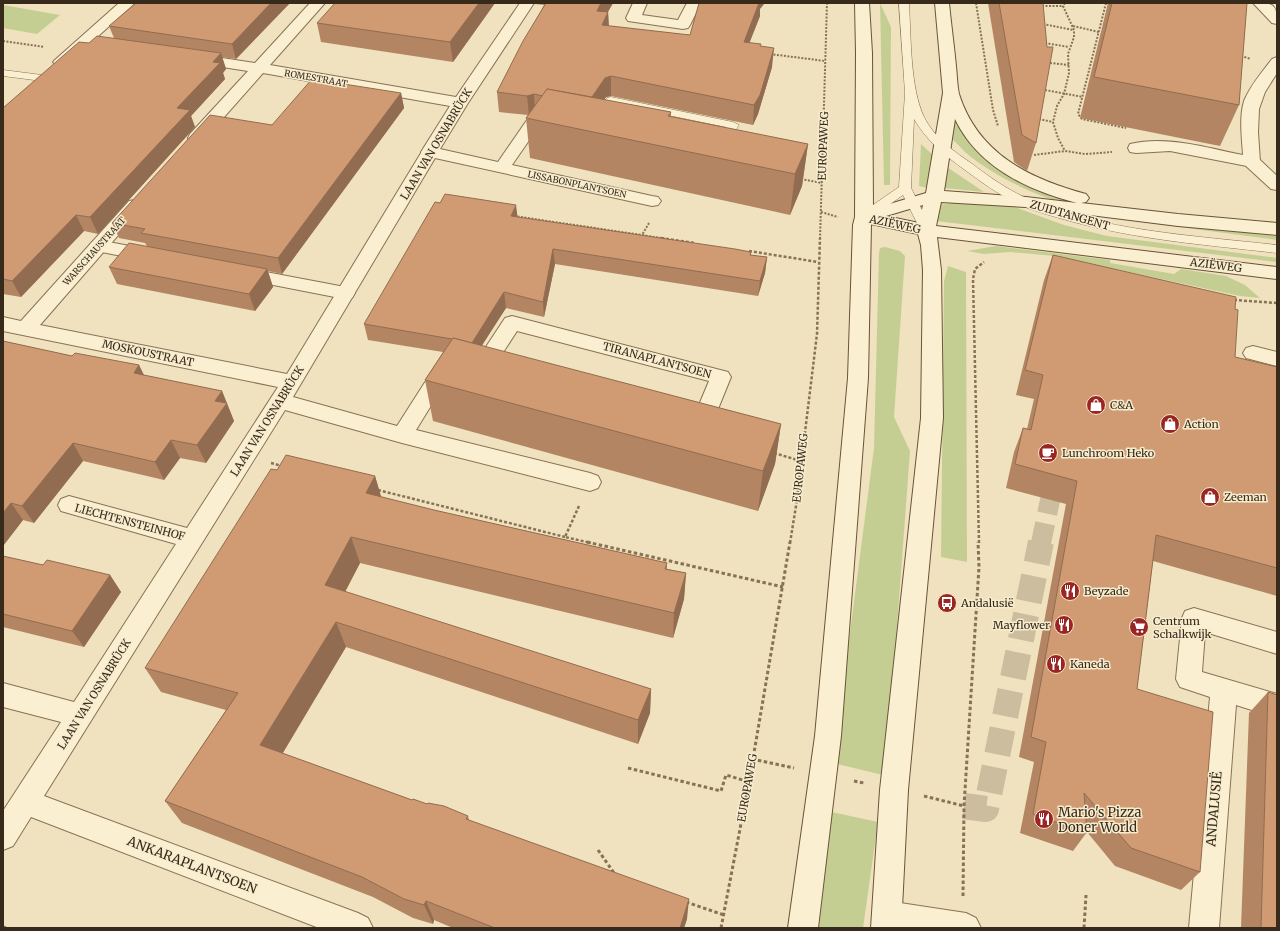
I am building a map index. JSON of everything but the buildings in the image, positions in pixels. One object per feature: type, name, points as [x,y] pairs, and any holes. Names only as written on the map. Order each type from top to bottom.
[{"type":"street","points":[[25,93],[128,3]]},
{"type":"street","points":[[182,153],[318,3]]},
{"type":"street","name":"LAAN VAN OSNABRÜCK","points":[[3,836],[292,382],[429,152],[460,103],[528,3]]},
{"type":"street","points":[[640,3],[632,18],[683,25],[694,3]]},
{"type":"street","points":[[803,928],[823,774],[858,378],[864,217],[864,53],[862,3]]},
{"type":"street","points":[[942,3],[951,93],[934,196],[926,230],[930,245],[932,270],[932,418],[894,790],[886,922],[964,927]]},
{"type":"street","points":[[1260,3],[1270,11],[1277,20]]},
{"type":"street","points":[[77,48],[97,46]]},
{"type":"street","name":"ROMESTRAAT","points":[[182,57],[259,68],[460,103]]},
{"type":"street","points":[[1252,162],[1250,129],[1252,103],[1262,82],[1277,62]]},
{"type":"street","name":"AZIËWEG","points":[[951,93],[974,139],[991,156],[1018,176],[1054,191],[1095,202],[1277,229]]},
{"type":"street","points":[[502,168],[535,120],[563,125]]},
{"type":"street","points":[[1136,148],[1170,146],[1252,162],[1277,185]]},
{"type":"street","name":"LISSABONPLANTSOEN","points":[[429,152],[652,201]]},
{"type":"street","name":"WARSCHAUSTRAAT","points":[[26,328],[146,193]]},
{"type":"street","name":"AZIËWEG","points":[[864,217],[909,195],[1026,202],[1178,220],[1237,224]]},
{"type":"street","name":"AZIËWEG","points":[[864,217],[926,230],[1277,273]]},
{"type":"street","points":[[98,246],[167,259]]},
{"type":"street","points":[[221,270],[345,293]]},
{"type":"street","name":"TIRANAPLANTSOEN","points":[[402,435],[445,366],[490,371],[512,323],[721,377],[699,430],[676,424]]},
{"type":"street","name":"MOSKOUSTRAAT","points":[[3,324],[292,382]]},
{"type":"street","points":[[1254,353],[1277,359]]},
{"type":"street","points":[[280,401],[402,435],[590,482]]},
{"type":"street","name":"LIECHTENSTEINHOF","points":[[69,505],[192,539]]},
{"type":"street","points":[[1277,643],[1194,618],[1189,679],[1277,706]]},
{"type":"street","name":"ANDALUSIË","points":[[1204,928],[1224,690]]},
{"type":"street","points":[[3,694],[80,715]]},
{"type":"street","name":"ANKARAPLANTSOEN","points":[[26,802],[358,928]]},
{"type":"lane","name":"ZUIDTANGENT","points":[[904,3],[910,93],[909,195],[926,230]]},
{"type":"lane","points":[[3,73],[42,78]]},
{"type":"lane","name":"ZUIDTANGENT","points":[[910,93],[915,112],[926,130],[942,149],[983,178],[1026,202],[1064,215],[1110,227],[1277,250]]},
{"type":"lane","points":[[598,129],[611,100],[733,125],[717,156]]},
{"type":"path","name":"EUROPAWEG","points":[[721,928],[749,782],[783,587],[796,506],[817,334],[827,3]]},
{"type":"path","points":[[976,3],[993,110],[999,129]]},
{"type":"path","points":[[1106,3],[1078,114],[1082,119],[1127,128]]},
{"type":"path","points":[[1038,6],[1063,6]]},
{"type":"path","points":[[1063,6],[1074,30],[1074,37],[1073,44],[1069,47],[1069,73],[1064,94],[1056,106],[1053,122],[1058,138],[1065,151]]},
{"type":"path","points":[[1041,24],[1074,30]]},
{"type":"path","points":[[1072,26],[1098,32]]},
{"type":"path","points":[[3,41],[77,48]]},
{"type":"path","points":[[1046,43],[1069,47]]},
{"type":"path","points":[[1050,63],[1069,65]]},
{"type":"path","points":[[1044,90],[1082,97]]},
{"type":"path","points":[[1040,119],[1053,122]]},
{"type":"path","points":[[1027,155],[1043,155],[1065,151],[1086,154],[1116,152],[1136,148]]},
{"type":"path","points":[[799,178],[822,183]]},
{"type":"path","points":[[642,235],[660,202],[652,201]]},
{"type":"path","points":[[511,215],[696,243]]},
{"type":"path","points":[[742,250],[818,262]]},
{"type":"path","points":[[964,927],[964,806],[978,567],[973,279],[975,269],[983,262],[988,260]]},
{"type":"path","points":[[1228,299],[1277,303]]},
{"type":"path","points":[[772,452],[801,461]]},
{"type":"path","points":[[245,456],[283,466]]},
{"type":"path","points":[[565,538],[590,482]]},
{"type":"path","points":[[375,489],[565,538],[783,587]]},
{"type":"path","points":[[752,759],[964,806]]},
{"type":"path","points":[[628,768],[717,790],[721,790],[726,775],[749,782]]},
{"type":"path","points":[[598,850],[616,877]]},
{"type":"path","points":[[1084,928],[1086,895]]},
{"type":"path","points":[[680,900],[724,915]]},
{"type":"green space","points":[[880,3],[891,27],[890,185],[884,185]]},
{"type":"green space","points":[[3,5],[60,15],[37,34],[3,28]]},
{"type":"green space","points":[[952,117],[956,117],[965,137],[974,149],[997,169],[1025,184],[1068,201],[1068,203],[1057,201],[1031,192],[980,164],[950,137]]},
{"type":"green space","points":[[921,144],[934,156],[928,188],[919,186]]},
{"type":"green space","points":[[947,167],[984,192],[944,188]]},
{"type":"green space","points":[[959,202],[1009,205],[1064,225],[1107,236],[1277,258],[1277,262],[936,221],[938,205]]},
{"type":"green space","points":[[1155,221],[1277,236],[1277,240],[1156,224]]},
{"type":"green space","points":[[996,246],[1110,260],[1110,263],[1174,274],[1181,269],[1226,276],[1245,285],[1260,298],[1240,296],[1055,256],[1010,252],[984,254],[967,251]]},
{"type":"green space","points":[[885,247],[900,251],[905,256],[894,417],[910,451],[894,667],[883,775],[833,763],[874,448],[879,253],[880,248]]},
{"type":"green space","points":[[948,266],[966,272],[967,562],[941,557],[944,281]]},
{"type":"green space","points":[[827,811],[878,822],[863,928],[815,928]]},
{"type":"tunnel","points":[[1041,543],[1053,486]]},
{"type":"tunnel","points":[[964,806],[986,809],[1041,542]]},
{"type":"place","name":"C&A","points":[[1096,405]]},
{"type":"place","name":"Action","points":[[1170,424]]},
{"type":"place","name":"Lunchroom Heko","points":[[1048,453]]},
{"type":"place","name":"Zeeman","points":[[1210,497]]},
{"type":"place","name":"Beyzade","points":[[1070,591]]},
{"type":"place","name":"Andalusië","points":[[947,603]]},
{"type":"place","name":"Mayflower","points":[[1064,625]]},
{"type":"place","name":"Centrum Schalkwijk","points":[[1139,627]]},
{"type":"place","name":"Kaneda","points":[[1056,664]]},
{"type":"place","name":"Mario's Pizza Doner World","points":[[1044,819]]}]
